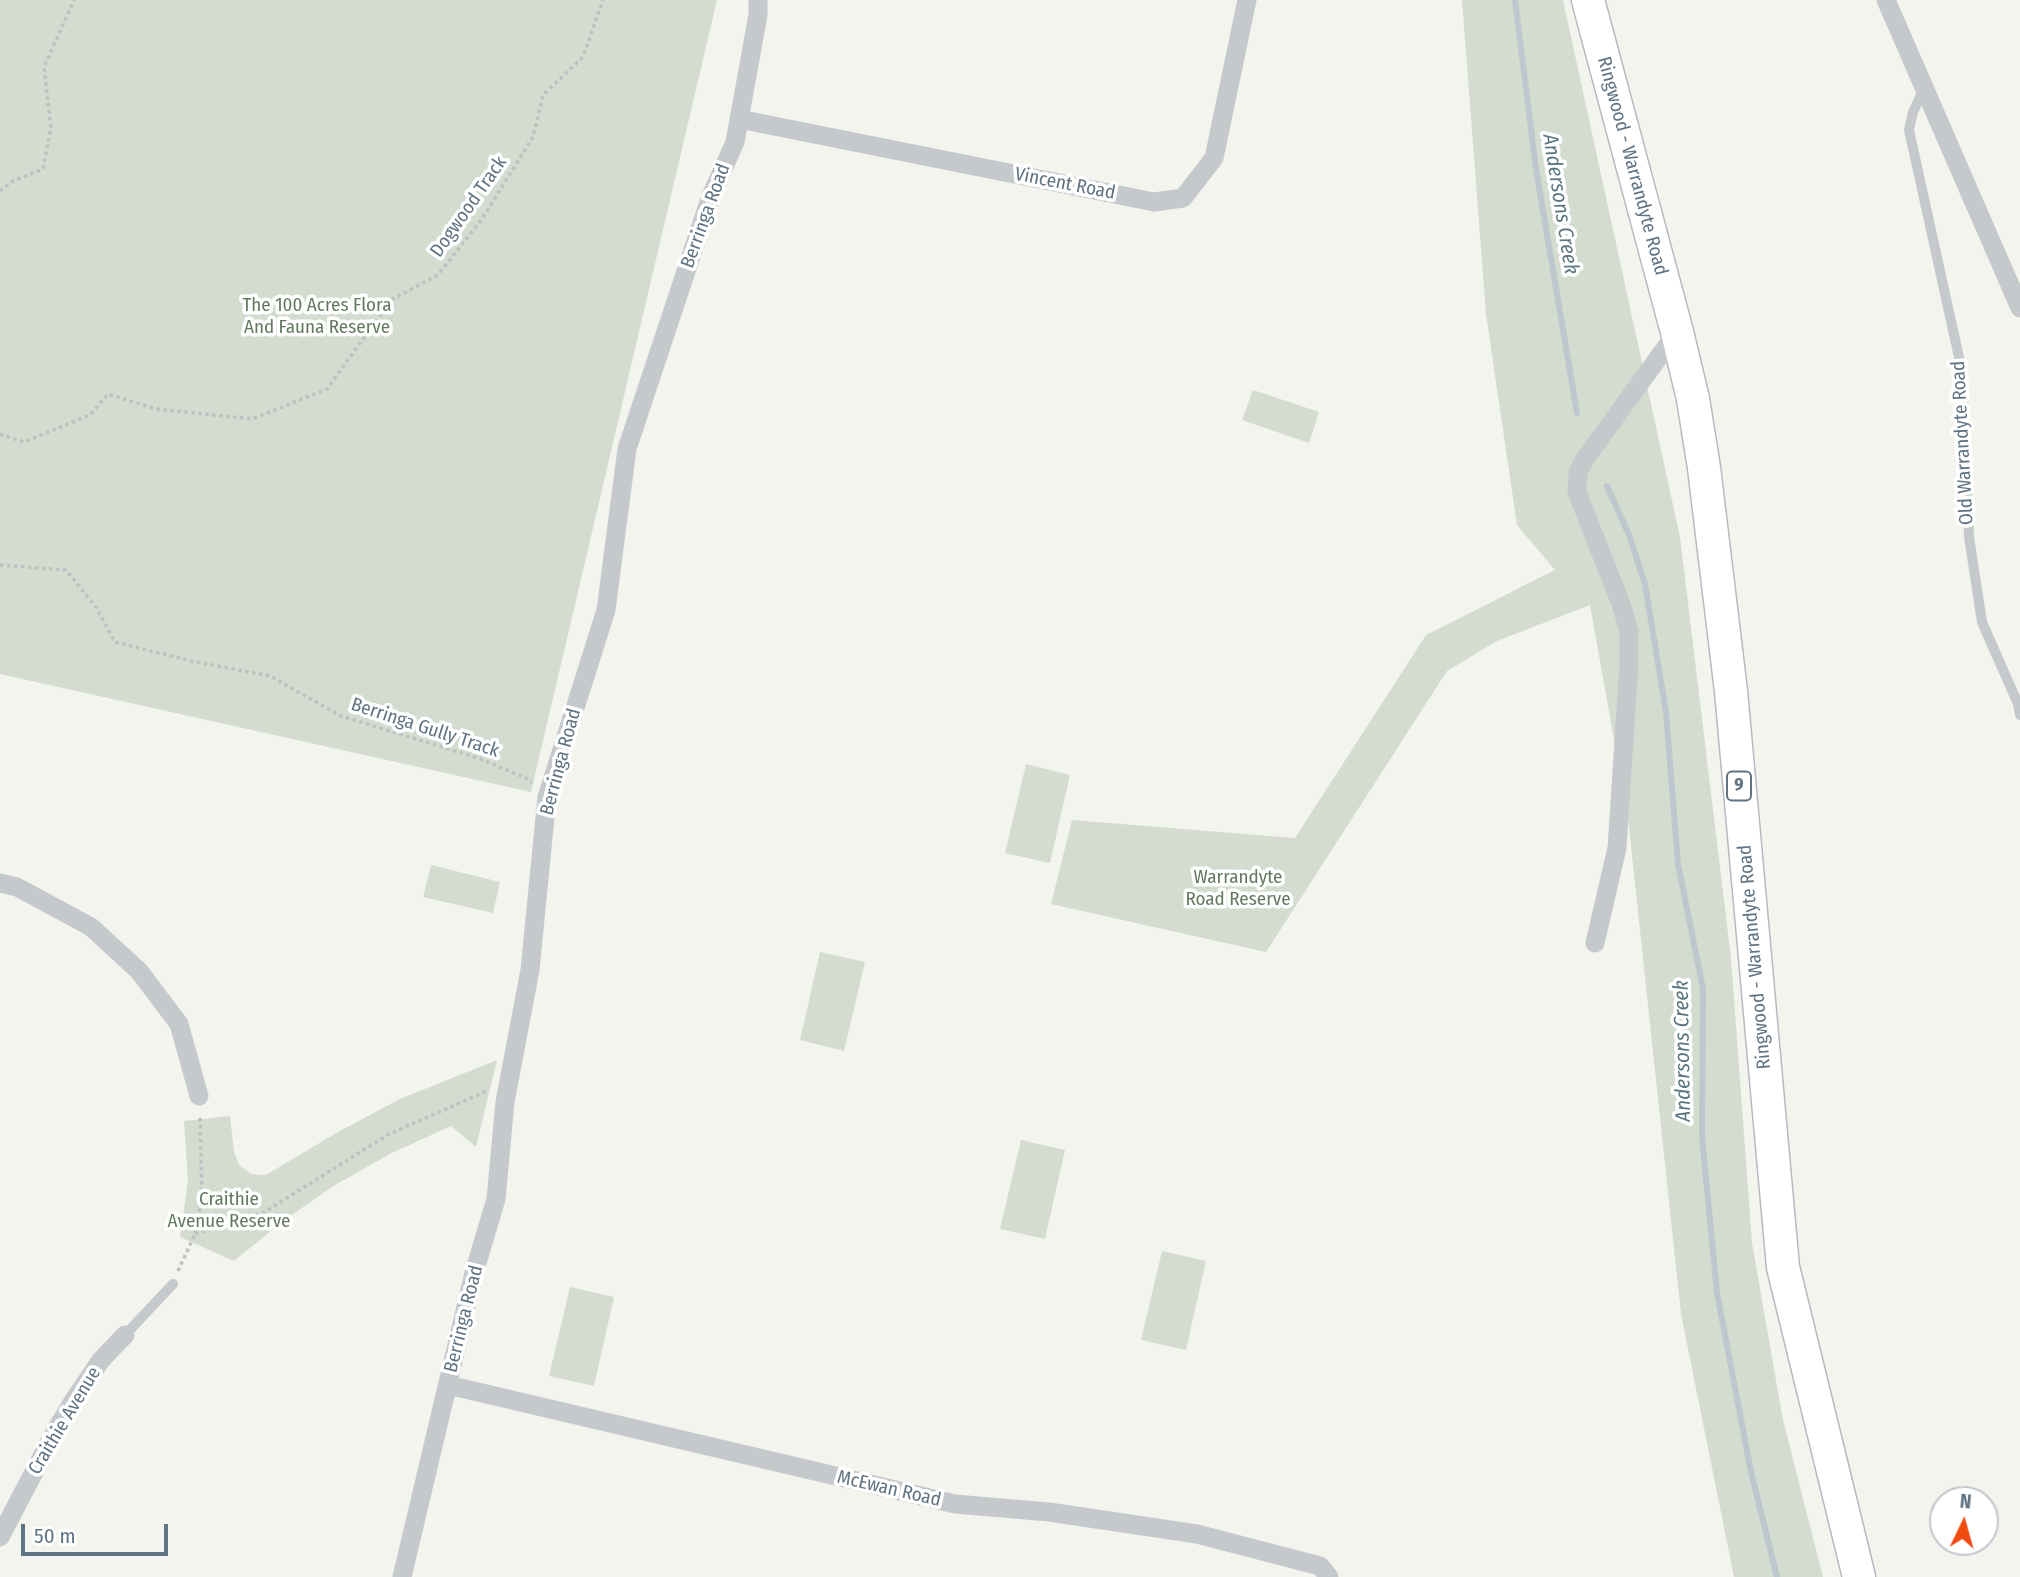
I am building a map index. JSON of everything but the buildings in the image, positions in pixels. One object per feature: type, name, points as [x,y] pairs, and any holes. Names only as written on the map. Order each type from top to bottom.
[{"type":"main road","name":"Ringwood - Warrandyte Road","points":[[1588,0],[1693,399],[1728,665],[1783,1267],[1859,1577]]},
{"type":"street","name":"Berringa Road","points":[[402,1577],[474,1273],[496,1199],[509,1082],[530,970],[547,797],[606,610],[627,449],[710,196],[735,142],[758,15],[758,0]]},
{"type":"street","name":"Vincent Road","points":[[739,119],[1154,202],[1183,198],[1213,158],[1247,0]]},
{"type":"street","points":[[1886,0],[2020,308]]},
{"type":"street","points":[[1595,943],[1617,848],[1629,631],[1577,492],[1578,472],[1677,332]]},
{"type":"street","points":[[0,883],[17,887],[92,927],[139,971],[180,1024],[199,1096]]},
{"type":"street","name":"Craithie Avenue","points":[[0,1537],[68,1410],[102,1360],[125,1335]]},
{"type":"street","name":"McEwan Road","points":[[448,1385],[955,1504],[1049,1512],[1197,1534],[1320,1566],[1329,1577]]},
{"type":"lane","name":"Old Warrandyte Road","points":[[1925,87],[1913,112],[1909,130],[1962,371],[1969,537],[1982,622],[2018,704],[2020,715]]},
{"type":"lane","name":"Craithie Avenue","points":[[125,1335],[173,1284]]},
{"type":"path","points":[[0,191],[13,181],[43,169],[51,128],[44,67],[74,0]]},
{"type":"path","name":"Dogwood Track","points":[[0,434],[24,442],[90,415],[108,394],[156,409],[252,419],[327,389],[391,300],[438,275],[482,219],[533,137],[543,95],[583,57],[603,0]]},
{"type":"path","name":"Berringa Gully Track","points":[[0,565],[66,570],[96,607],[115,642],[191,661],[270,676],[341,716],[465,754],[526,778],[547,797]]},
{"type":"path","points":[[195,1234],[263,1213],[389,1134],[509,1082]]},
{"type":"path","points":[[173,1284],[195,1234],[202,1198],[199,1096]]},
{"type":"green space","name":"The 100 Acres Flora And Fauna Reserve","points":[[0,0],[717,0],[531,792],[0,674]]},
{"type":"green space","name":"Warrandyte Road Reserve","points":[[1462,0],[1563,0],[1680,537],[1731,958],[1752,1243],[1783,1420],[1823,1577],[1734,1577],[1681,1314],[1628,818],[1590,605],[1497,641],[1447,671],[1266,952],[1051,904],[1072,820],[1295,838],[1426,635],[1555,570],[1517,525],[1486,314]]},
{"type":"green space","points":[[1253,390],[1319,412],[1309,443],[1242,420]]},
{"type":"green space","points":[[1026,764],[1070,775],[1050,863],[1005,853]]},
{"type":"green space","points":[[431,865],[500,882],[493,913],[423,897]]},
{"type":"green space","points":[[820,952],[865,962],[844,1051],[800,1040]]},
{"type":"green space","name":"Craithie Avenue Reserve","points":[[497,1060],[476,1147],[451,1126],[392,1153],[335,1185],[283,1221],[234,1261],[180,1237],[188,1180],[184,1121],[230,1116],[234,1152],[239,1165],[251,1174],[266,1175],[400,1099]]},
{"type":"green space","points":[[1021,1140],[1065,1150],[1045,1239],[1000,1229]]},
{"type":"green space","points":[[1162,1251],[1206,1261],[1186,1350],[1141,1340]]},
{"type":"green space","points":[[570,1287],[614,1297],[594,1386],[549,1376]]},
{"type":"waterway","name":"Andersons Creek","points":[[1515,0],[1536,169],[1577,413]]},
{"type":"waterway","name":"Andersons Creek","points":[[1607,486],[1629,535],[1645,584],[1666,712],[1678,864],[1703,989],[1702,1137],[1717,1293],[1751,1472],[1777,1577]]}]
